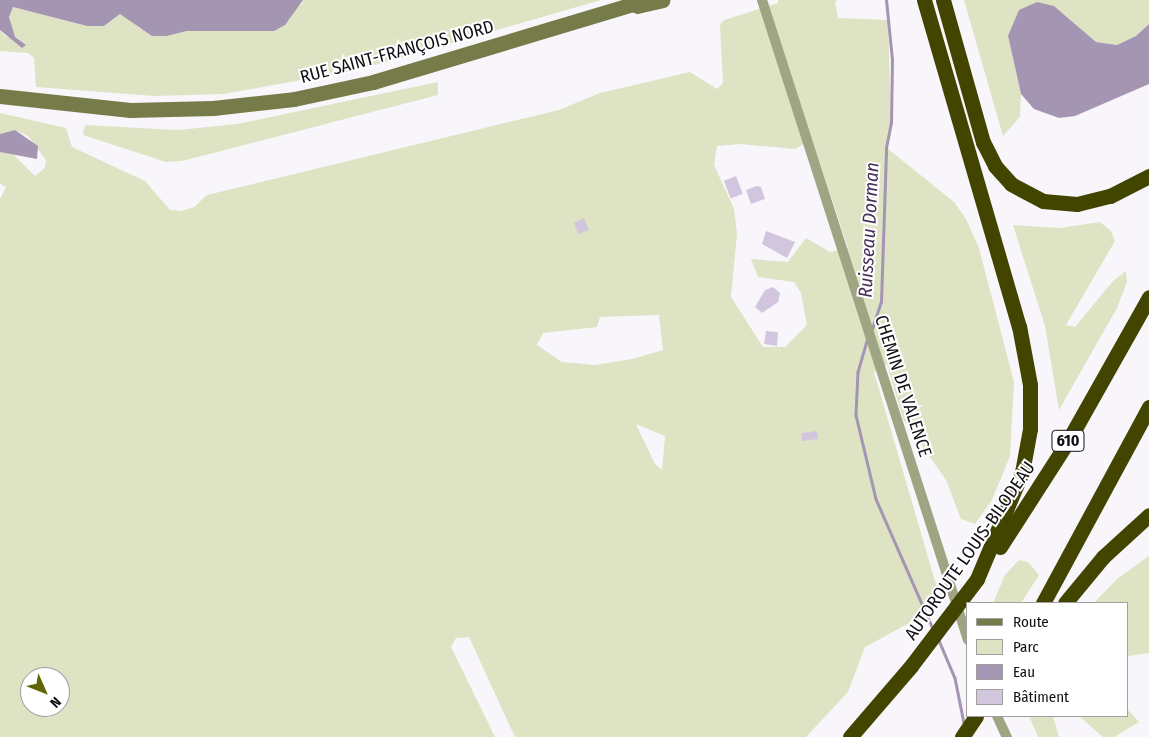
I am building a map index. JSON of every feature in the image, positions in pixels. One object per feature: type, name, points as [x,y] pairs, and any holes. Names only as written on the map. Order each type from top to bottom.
[{"type":"highway","points":[[924,0],[1015,313],[1030,385],[1030,429],[1022,472],[977,579]]},
{"type":"highway","points":[[943,0],[983,142],[995,166],[1011,184],[1043,201],[1077,204],[1110,196],[1149,176]]},
{"type":"highway","name":"AUTOROUTE LOUIS-BILODEAU","points":[[850,737],[911,666],[977,579],[1058,458],[1149,297]]},
{"type":"highway","points":[[1044,602],[1149,407]]},
{"type":"highway","points":[[1066,602],[1103,557],[1149,515]]},
{"type":"street","name":"RUE SAINT-FRANÇOIS NORD","points":[[0,96],[88,108],[160,110],[294,99],[373,82],[646,0]]},
{"type":"street","name":"RUE SAINT-FRANÇOIS NORD","points":[[620,9],[662,0]]},
{"type":"street","name":"CHEMIN DE VALENCE","points":[[762,0],[966,634]]},
{"type":"street","points":[[997,717],[1007,737]]},
{"type":"green space","points":[[303,0],[601,0],[358,70],[223,94],[155,96],[36,87],[34,58],[28,53],[0,51],[0,30],[4,35],[26,45],[15,37],[11,28],[9,17],[13,7],[87,26],[104,26],[120,14],[130,18],[139,28],[167,36],[302,4]]},
{"type":"green space","points":[[778,0],[838,0],[835,1],[838,18],[888,20],[891,123],[887,148],[954,202],[966,219],[979,248],[1014,382],[1010,456],[992,500],[975,524],[961,519],[946,480],[903,419],[887,364],[874,372],[937,588],[917,619],[865,647],[848,692],[806,737],[515,737],[469,637],[456,638],[451,647],[495,737],[0,737],[0,199],[6,187],[0,184],[0,152],[11,152],[35,176],[45,168],[46,160],[28,136],[15,130],[0,134],[0,113],[66,128],[72,147],[145,181],[170,210],[181,211],[194,207],[207,195],[559,110],[600,93],[690,72],[717,89],[723,83],[720,25],[724,20],[778,3]],"holes":[[[812,139],[848,248],[830,252],[806,238],[788,262],[751,259],[758,277],[794,282],[801,293],[807,325],[785,347],[763,347],[731,297],[737,234],[734,209],[714,165],[717,146],[740,144],[795,149]],[[659,315],[663,350],[632,359],[595,365],[562,362],[537,345],[543,333],[597,327],[600,317]],[[636,424],[665,436],[662,470],[655,464]]]},
{"type":"green space","points":[[964,0],[1149,0],[1149,24],[1136,36],[1117,45],[1096,42],[1054,6],[1008,36],[1021,94],[1020,117],[1003,136]]},
{"type":"green space","points":[[438,82],[438,95],[182,161],[166,162],[83,135],[85,125],[178,130],[237,124]]},
{"type":"green space","points":[[1100,222],[1111,231],[1115,241],[1066,325],[1075,327],[1113,281],[1126,271],[1127,282],[1117,308],[1059,410],[1045,326],[1013,225],[1060,228]]},
{"type":"green space","points":[[1149,556],[1149,653],[1129,656],[1129,602],[1095,602],[1117,579]]},
{"type":"green space","points":[[1019,560],[1028,562],[1039,575],[1022,602],[993,602],[1005,575]]},
{"type":"green space","points":[[1129,711],[1139,722],[1114,737],[1103,737],[1080,717],[1129,717]]},
{"type":"green space","points":[[1029,717],[1053,717],[1059,737],[1038,737]]},
{"type":"water","points":[[0,0],[303,0],[285,25],[274,31],[187,31],[167,36],[152,36],[120,14],[104,26],[87,26],[13,7],[9,17],[15,37],[26,45],[22,48],[0,30]]},
{"type":"water","points":[[1037,2],[1054,6],[1096,42],[1117,45],[1136,36],[1149,24],[1149,84],[1075,116],[1059,118],[1034,109],[1021,94],[1008,36],[1019,10]]},
{"type":"water","points":[[15,130],[38,146],[37,159],[0,152],[0,134]]},
{"type":"building","points":[[736,176],[743,194],[731,198],[724,181]]},
{"type":"building","points":[[757,186],[761,187],[765,199],[751,204],[746,190]]},
{"type":"building","points":[[584,218],[589,230],[578,234],[574,223]]},
{"type":"building","points":[[766,231],[795,242],[787,258],[762,244]]},
{"type":"building","points":[[773,287],[780,293],[778,302],[762,313],[755,307],[765,290]]},
{"type":"building","points":[[766,331],[778,332],[777,346],[764,344]]},
{"type":"building","points":[[817,431],[818,439],[802,441],[801,433]]},
{"type":"waterway","name":"Ruisseau Dorman","points":[[872,329],[881,302],[886,148],[891,123],[892,60],[886,0]]},
{"type":"waterway","name":"Ruisseau Dorman","points":[[867,341],[858,372],[856,415],[876,499],[933,629]]},
{"type":"waterway","name":"Ruisseau Dorman","points":[[938,638],[955,678],[964,723]]}]
